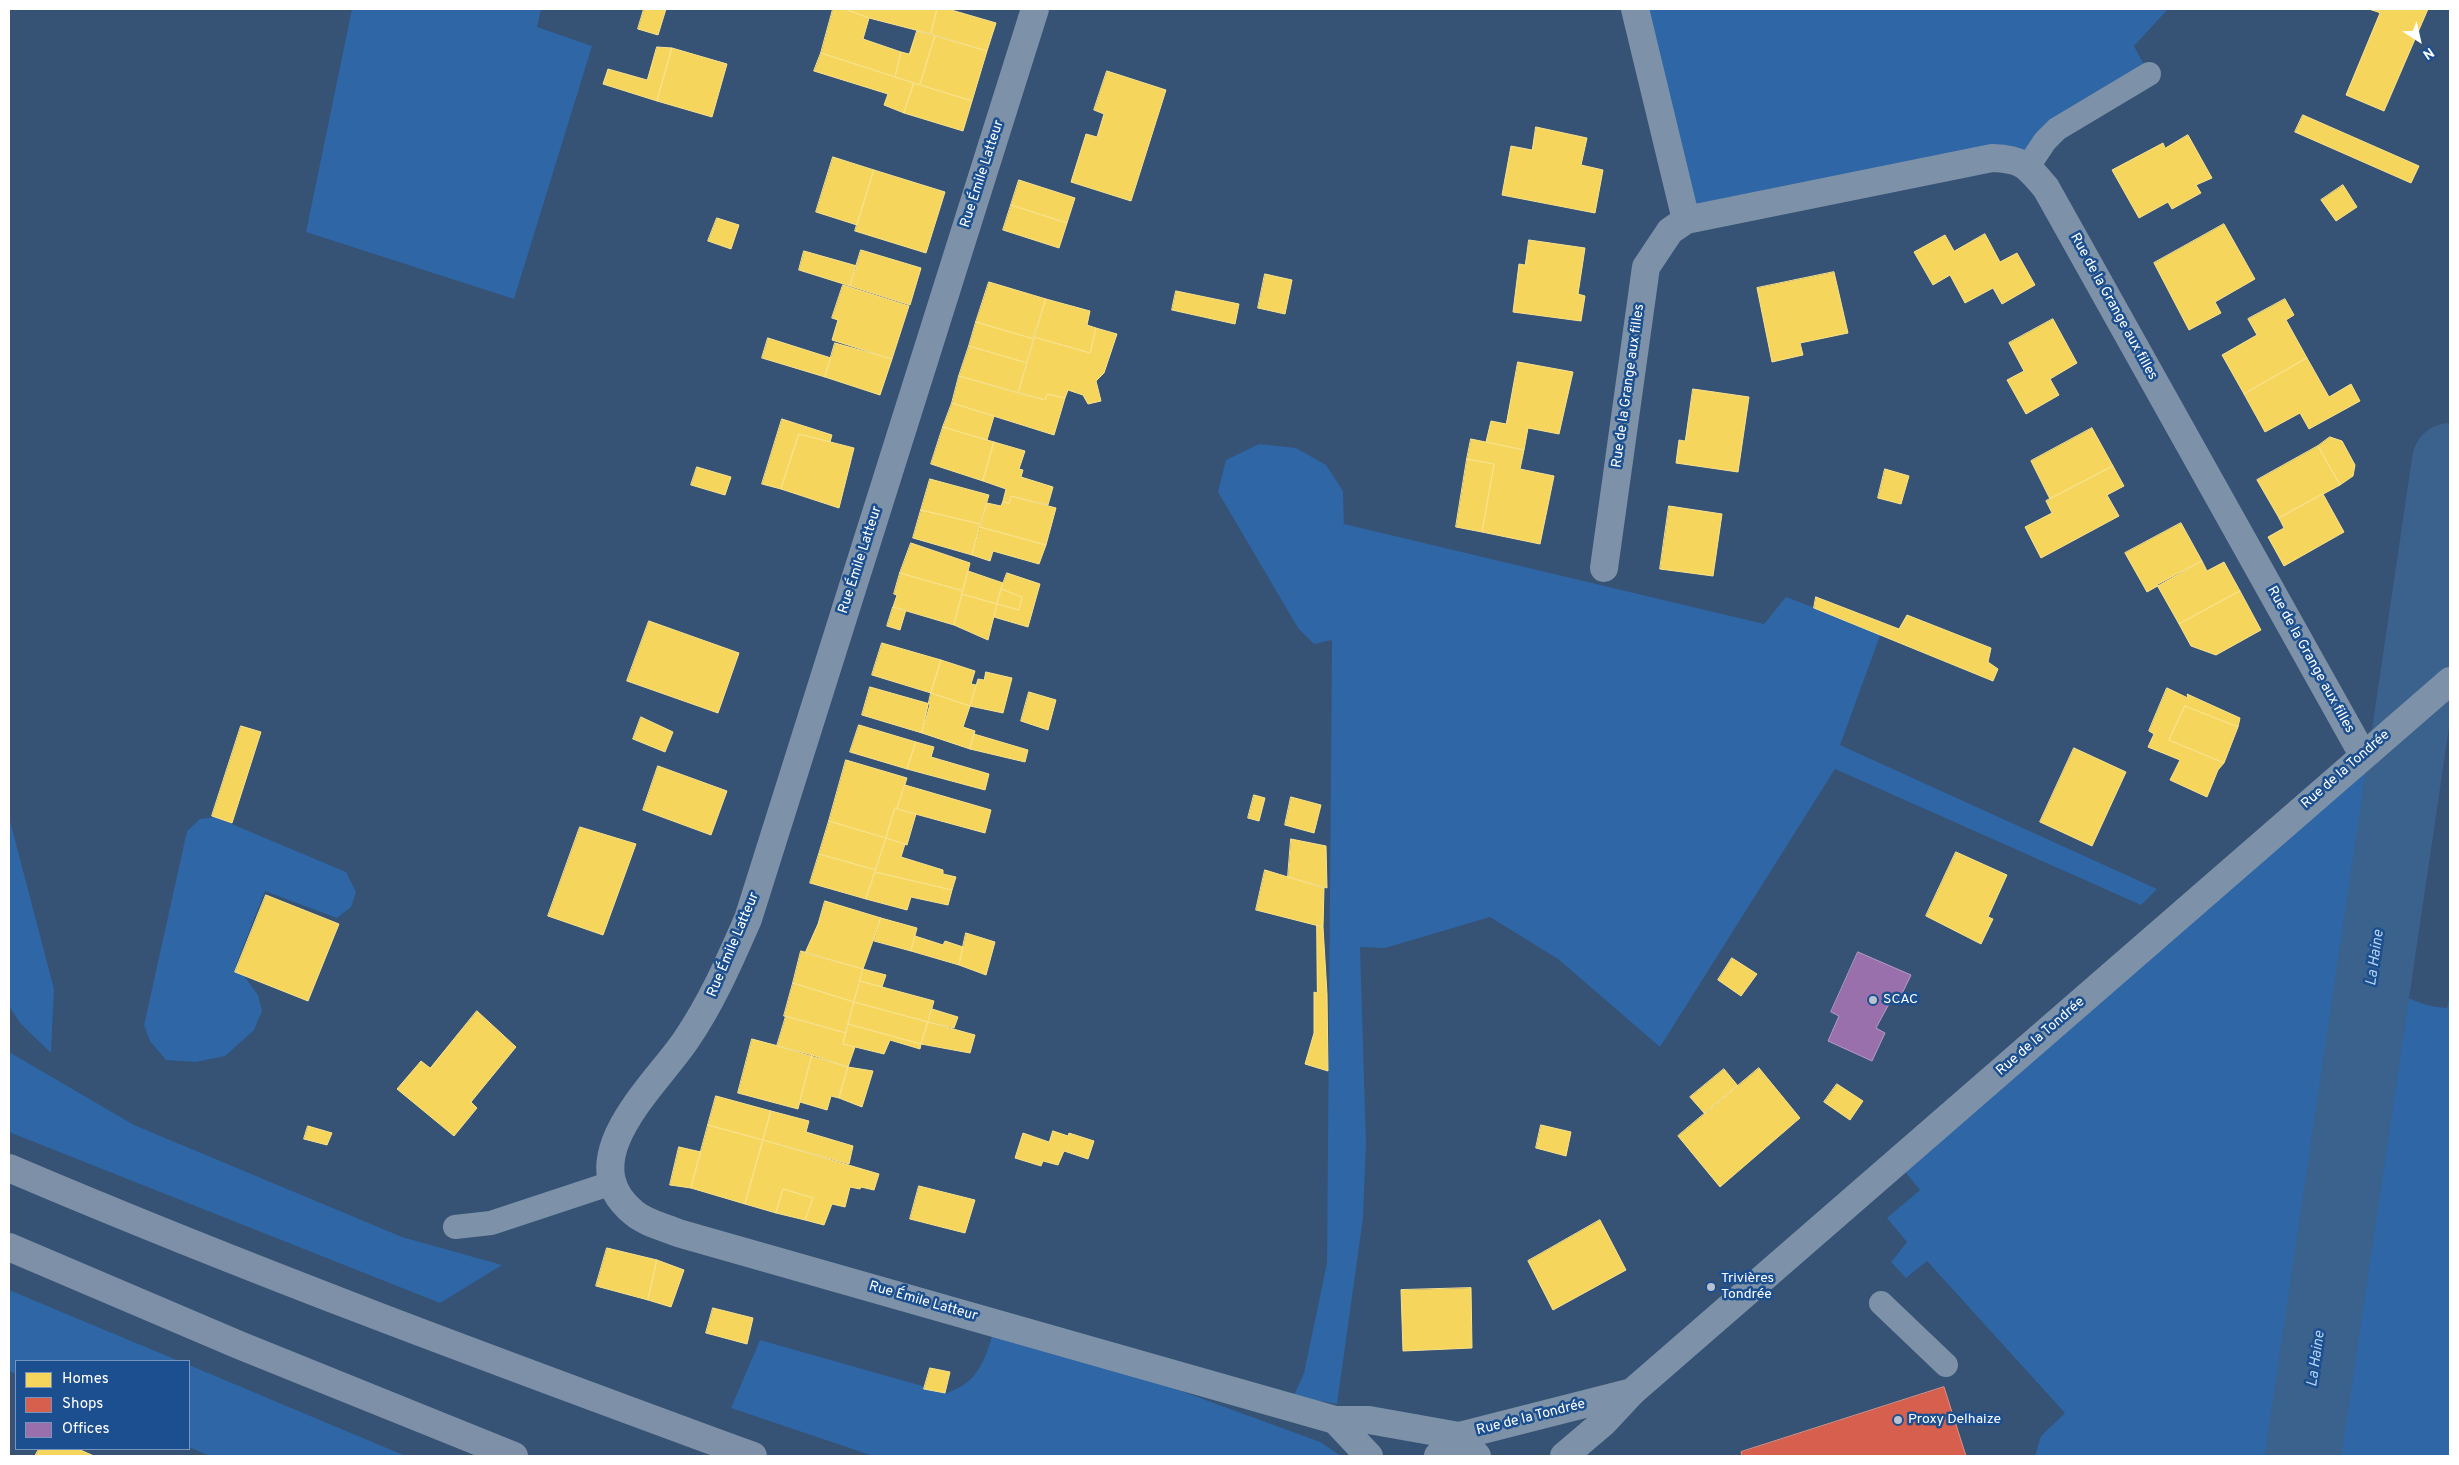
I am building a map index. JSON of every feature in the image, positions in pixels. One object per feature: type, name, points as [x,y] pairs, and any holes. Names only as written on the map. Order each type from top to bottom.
[{"type":"highway","points":[[9,1168],[106,1209],[467,1350],[753,1456]]},
{"type":"highway","points":[[9,1247],[239,1345],[514,1456]]},
{"type":"street","name":"Rue Émile Latteur","points":[[1035,9],[748,919],[714,995],[685,1041],[622,1128],[610,1155],[609,1169],[612,1183],[617,1194],[634,1214],[647,1221],[678,1232],[1335,1420],[1369,1420],[1459,1436]]},
{"type":"street","points":[[1635,9],[1686,220]]},
{"type":"street","name":"Rue de la Grange aux filles","points":[[1604,568],[1646,266],[1670,231],[1686,220],[1992,158],[2015,159],[2027,168],[2046,188],[2363,756]]},
{"type":"street","name":"Rue de la Tondrée","points":[[1564,1456],[1604,1422],[1632,1392],[2443,687]]},
{"type":"street","name":"Rue de la Tondrée","points":[[1438,1456],[1459,1436],[1632,1392]]},
{"type":"street","points":[[1335,1420],[1369,1456]]},
{"type":"street","points":[[1459,1436],[1477,1456]]},
{"type":"lane","points":[[2027,168],[2045,141],[2057,129],[2149,74]]},
{"type":"lane","points":[[454,1228],[491,1223],[612,1183]]},
{"type":"lane","points":[[1881,1303],[1946,1365]]},
{"type":"shaded area","points":[[352,9],[541,9],[537,27],[592,46],[514,299],[306,232]]},
{"type":"shaded area","points":[[1635,9],[2168,9],[2134,46],[2149,74],[2015,159],[1686,220]]},
{"type":"shaded area","points":[[1259,444],[1296,448],[1326,465],[1343,491],[1344,534],[1344,524],[1764,624],[1786,597],[1881,633],[1840,745],[2157,889],[2141,905],[1835,769],[1660,1047],[1558,959],[1490,917],[1385,948],[1360,947],[1366,1144],[1363,1218],[1337,1404],[1321,1401],[1318,1415],[1289,1407],[1304,1373],[1327,1263],[1332,640],[1314,644],[1298,628],[1218,492],[1226,460]]},
{"type":"shaded area","points":[[2450,603],[2450,718],[2436,693]]},
{"type":"shaded area","points":[[2384,737],[2268,1456],[2035,1456],[2041,1436],[2065,1413],[1927,1261],[1906,1278],[1891,1262],[1907,1242],[1887,1218],[1920,1190],[1898,1163]]},
{"type":"shaded area","points":[[9,817],[54,989],[51,1053],[21,1024],[9,1006]]},
{"type":"shaded area","points":[[215,817],[346,872],[356,892],[351,907],[337,918],[265,891],[236,965],[258,995],[262,1011],[254,1030],[225,1056],[196,1062],[166,1060],[150,1041],[144,1025],[187,831],[200,819]]},
{"type":"shaded area","points":[[2390,988],[2417,1002],[2431,1006],[2447,1008],[2450,996],[2450,1456],[2317,1456]]},
{"type":"shaded area","points":[[9,1052],[134,1125],[402,1237],[502,1265],[440,1303],[9,1132]]},
{"type":"shaded area","points":[[9,1290],[177,1360],[15,1360],[15,1374],[9,1371]]},
{"type":"shaded area","points":[[996,1323],[1320,1442],[1341,1456],[873,1456],[731,1408],[760,1340],[947,1393],[959,1388],[975,1374],[985,1356]]},
{"type":"shaded area","points":[[190,1365],[407,1456],[210,1456],[190,1447]]},
{"type":"building: Homes","points":[[644,9],[666,9],[658,35],[638,29]]},
{"type":"building: Homes","points":[[833,9],[845,9],[869,18],[863,39],[901,52],[895,77],[821,53]]},
{"type":"building: Homes","points":[[845,9],[937,9],[931,34],[869,18]]},
{"type":"building: Homes","points":[[937,9],[948,9],[996,23],[987,51],[931,34]]},
{"type":"building: Homes","points":[[2369,9],[2428,9],[2384,111],[2346,95],[2380,13]]},
{"type":"building: Homes","points":[[917,31],[935,36],[920,85],[895,77],[901,52],[909,54]]},
{"type":"building: Homes","points":[[935,36],[987,51],[972,101],[920,85]]},
{"type":"building: Homes","points":[[657,47],[672,48],[657,101],[603,84],[608,69],[647,80]]},
{"type":"building: Homes","points":[[672,48],[727,64],[712,117],[657,101]]},
{"type":"building: Homes","points":[[821,53],[914,83],[904,113],[884,105],[888,94],[814,71]]},
{"type":"building: Homes","points":[[1107,71],[1166,90],[1131,201],[1071,182],[1086,134],[1097,137],[1104,114],[1094,110]]},
{"type":"building: Homes","points":[[914,83],[972,101],[963,131],[904,113]]},
{"type":"building: Homes","points":[[2303,115],[2419,166],[2411,183],[2295,132]]},
{"type":"building: Homes","points":[[1536,127],[1587,138],[1581,165],[1603,170],[1595,213],[1502,195],[1511,146],[1532,150]]},
{"type":"building: Homes","points":[[2188,135],[2212,178],[2196,185],[2201,193],[2172,209],[2168,202],[2139,218],[2112,170],[2163,143],[2165,148]]},
{"type":"building: Homes","points":[[833,157],[874,170],[857,225],[816,212]]},
{"type":"building: Homes","points":[[874,170],[945,192],[926,253],[855,231]]},
{"type":"building: Homes","points":[[1019,180],[1075,198],[1067,223],[1011,205]]},
{"type":"building: Homes","points":[[2343,185],[2357,207],[2336,221],[2321,200]]},
{"type":"building: Homes","points":[[1011,205],[1067,223],[1059,248],[1003,230]]},
{"type":"building: Homes","points":[[717,218],[739,225],[731,249],[708,241]]},
{"type":"building: Homes","points":[[2224,224],[2255,279],[2215,302],[2221,313],[2189,330],[2154,263]]},
{"type":"building: Homes","points":[[1985,234],[2000,262],[2017,253],[2035,285],[2002,304],[1993,288],[1965,303],[1950,275],[1933,285],[1914,252],[1945,235],[1954,251]]},
{"type":"building: Homes","points":[[1529,240],[1585,248],[1578,294],[1585,296],[1581,321],[1513,312],[1519,264],[1525,265]]},
{"type":"building: Homes","points":[[861,250],[921,268],[910,305],[850,286]]},
{"type":"building: Homes","points":[[804,251],[857,266],[850,286],[799,270]]},
{"type":"building: Homes","points":[[1834,272],[1848,333],[1800,343],[1803,355],[1772,362],[1757,288]]},
{"type":"building: Homes","points":[[1265,274],[1292,280],[1285,314],[1258,308]]},
{"type":"building: Homes","points":[[989,282],[1046,299],[1034,339],[976,322]]},
{"type":"building: Homes","points":[[843,285],[909,306],[892,359],[832,340],[838,320],[832,318]]},
{"type":"building: Homes","points":[[1176,291],[1239,304],[1235,324],[1172,310]]},
{"type":"building: Homes","points":[[1046,299],[1090,311],[1087,325],[1096,328],[1090,353],[1034,337]]},
{"type":"building: Homes","points":[[2285,299],[2294,315],[2286,320],[2307,358],[2244,394],[2222,355],[2257,335],[2248,319]]},
{"type":"building: Homes","points":[[2053,319],[2077,363],[2050,379],[2059,395],[2026,414],[2007,380],[2024,371],[2009,343]]},
{"type":"building: Homes","points":[[976,322],[1034,339],[1027,363],[969,346]]},
{"type":"building: Homes","points":[[1096,328],[1117,334],[1104,373],[1096,381],[1101,401],[1088,404],[1083,395],[1068,390],[1065,398],[1047,394],[1045,400],[1018,393],[1034,337],[1090,353]]},
{"type":"building: Homes","points":[[768,338],[831,358],[825,377],[762,358]]},
{"type":"building: Homes","points":[[835,343],[892,359],[880,395],[825,377]]},
{"type":"building: Homes","points":[[969,346],[1027,363],[1018,393],[959,376]]},
{"type":"building: Homes","points":[[2307,358],[2329,397],[2351,384],[2360,401],[2309,429],[2300,413],[2265,432],[2244,394]]},
{"type":"building: Homes","points":[[1518,362],[1573,372],[1559,434],[1528,428],[1524,450],[1486,442],[1491,421],[1506,424]]},
{"type":"building: Homes","points":[[959,376],[1045,400],[1047,394],[1065,398],[1054,435],[952,403]]},
{"type":"building: Homes","points":[[1693,389],[1749,397],[1738,472],[1676,463],[1679,440],[1685,441]]},
{"type":"building: Homes","points":[[952,403],[994,416],[987,440],[943,427]]},
{"type":"building: Homes","points":[[782,419],[832,435],[830,442],[799,434],[781,489],[762,484]]},
{"type":"building: Homes","points":[[943,427],[994,442],[983,481],[931,464]]},
{"type":"building: Homes","points":[[2092,428],[2113,466],[2050,499],[2031,461]]},
{"type":"building: Homes","points":[[799,434],[854,448],[839,508],[781,489]]},
{"type":"building: Homes","points":[[2330,437],[2342,441],[2355,465],[2353,476],[2340,485],[2318,446]]},
{"type":"building: Homes","points":[[1471,439],[1524,450],[1520,469],[1554,476],[1540,544],[1482,532],[1494,464],[1467,459]]},
{"type":"building: Homes","points":[[994,442],[1025,451],[1019,469],[1023,470],[1021,477],[1053,487],[1048,505],[1011,496],[1009,504],[1003,501],[1006,489],[983,481]]},
{"type":"building: Homes","points":[[2318,446],[2340,485],[2279,518],[2257,480]]},
{"type":"building: Homes","points":[[1467,459],[1494,464],[1482,532],[1456,527]]},
{"type":"building: Homes","points":[[2113,466],[2124,486],[2107,495],[2119,516],[2041,558],[2025,527],[2052,513],[2046,501]]},
{"type":"building: Homes","points":[[697,467],[731,477],[725,495],[691,485]]},
{"type":"building: Homes","points":[[1885,469],[1909,476],[1901,504],[1878,498]]},
{"type":"building: Homes","points":[[930,479],[989,495],[980,524],[921,510]]},
{"type":"building: Homes","points":[[2323,494],[2344,532],[2284,566],[2268,537],[2284,528],[2279,518]]},
{"type":"building: Homes","points":[[1011,496],[1056,508],[1046,545],[980,527],[987,503],[1001,506],[1003,501],[1009,504]]},
{"type":"building: Homes","points":[[1669,506],[1722,514],[1713,576],[1660,569]]},
{"type":"building: Homes","points":[[921,510],[980,524],[972,555],[913,538]]},
{"type":"building: Homes","points":[[2181,523],[2202,561],[2147,592],[2125,553]]},
{"type":"building: Homes","points":[[980,527],[1046,545],[1039,564],[993,551],[990,561],[972,555]]},
{"type":"building: Homes","points":[[911,543],[970,563],[963,591],[900,573]]},
{"type":"building: Homes","points":[[2202,561],[2207,571],[2224,562],[2240,591],[2179,624],[2157,585]]},
{"type":"building: Homes","points":[[968,571],[1003,583],[997,604],[962,594]]},
{"type":"building: Homes","points":[[900,573],[963,591],[954,625],[893,607],[897,595],[894,594]]},
{"type":"building: Homes","points":[[1007,573],[1040,584],[1028,627],[994,617],[997,604],[1019,610],[1022,597],[1001,589]]},
{"type":"building: Homes","points":[[1001,589],[1022,597],[1019,610],[997,604]]},
{"type":"building: Homes","points":[[2240,591],[2261,630],[2216,655],[2191,646],[2179,624]]},
{"type":"building: Homes","points":[[962,594],[997,604],[988,640],[954,625]]},
{"type":"building: Homes","points":[[1816,597],[1899,629],[1907,615],[1991,648],[1988,662],[1998,669],[1993,681],[1814,608]]},
{"type":"building: Homes","points":[[893,607],[906,610],[900,630],[887,626]]},
{"type":"building: Homes","points":[[649,621],[739,653],[718,713],[627,681]]},
{"type":"building: Homes","points":[[882,643],[941,660],[931,693],[872,675]]},
{"type":"building: Homes","points":[[941,660],[975,671],[971,684],[976,685],[970,706],[931,693]]},
{"type":"building: Homes","points":[[986,672],[1012,678],[1003,713],[970,706],[978,679],[984,680]]},
{"type":"building: Homes","points":[[870,687],[930,704],[922,733],[862,715]]},
{"type":"building: Homes","points":[[2167,688],[2188,698],[2187,694],[2240,718],[2238,727],[2185,706],[2169,740],[2224,763],[2218,770],[2207,797],[2170,780],[2180,760],[2148,747],[2154,734],[2149,731]]},
{"type":"building: Homes","points":[[1029,692],[1056,700],[1048,730],[1021,721]]},
{"type":"building: Homes","points":[[931,693],[970,706],[963,727],[975,731],[970,749],[922,733]]},
{"type":"building: Homes","points":[[2185,706],[2238,727],[2224,763],[2169,740]]},
{"type":"building: Homes","points":[[641,717],[673,732],[665,752],[633,739]]},
{"type":"building: Homes","points":[[859,725],[916,742],[907,769],[850,752]]},
{"type":"building: Homes","points":[[241,726],[261,732],[232,823],[212,816]]},
{"type":"building: Homes","points":[[974,734],[1028,750],[1025,762],[970,749]]},
{"type":"building: Homes","points":[[916,742],[934,747],[931,757],[989,774],[985,790],[907,769]]},
{"type":"building: Homes","points":[[2074,748],[2126,772],[2092,846],[2040,822]]},
{"type":"building: Homes","points":[[846,760],[907,778],[886,838],[829,821]]},
{"type":"building: Homes","points":[[658,766],[727,791],[711,835],[643,810]]},
{"type":"building: Homes","points":[[905,785],[991,810],[985,833],[897,809]]},
{"type":"building: Homes","points":[[1254,795],[1265,798],[1259,821],[1248,818]]},
{"type":"building: Homes","points":[[1291,797],[1321,805],[1314,833],[1285,825]]},
{"type":"building: Homes","points":[[895,808],[916,814],[907,845],[886,838]]},
{"type":"building: Homes","points":[[829,821],[886,838],[876,870],[819,854]]},
{"type":"building: Homes","points":[[580,827],[636,844],[603,935],[548,916]]},
{"type":"building: Homes","points":[[886,838],[905,844],[901,857],[943,870],[943,874],[956,877],[952,890],[875,872]]},
{"type":"building: Homes","points":[[1291,839],[1326,846],[1327,888],[1288,877]]},
{"type":"building: Homes","points":[[1956,852],[2007,875],[1988,917],[1993,919],[1981,944],[1926,916]]},
{"type":"building: Homes","points":[[819,854],[876,870],[866,899],[810,883]]},
{"type":"building: Homes","points":[[1265,870],[1324,888],[1323,927],[1256,910]]},
{"type":"building: Homes","points":[[875,872],[952,890],[948,905],[911,897],[907,910],[866,899]]},
{"type":"building: Homes","points":[[266,895],[339,924],[308,1001],[235,972]]},
{"type":"building: Homes","points":[[825,901],[881,918],[863,969],[805,953],[818,924]]},
{"type":"building: Homes","points":[[881,918],[917,928],[911,951],[874,941]]},
{"type":"building: Homes","points":[[1317,925],[1323,927],[1327,994],[1328,1071],[1305,1064],[1314,1033],[1314,992],[1317,993]]},
{"type":"building: Homes","points":[[966,933],[995,942],[986,975],[959,965]]},
{"type":"building: Homes","points":[[915,936],[943,945],[945,941],[963,947],[959,965],[911,951]]},
{"type":"building: Homes","points":[[801,951],[863,969],[854,1002],[793,983]]},
{"type":"building: Homes","points":[[1732,958],[1757,974],[1741,996],[1718,980]]},
{"type":"building: Homes","points":[[863,969],[886,975],[882,987],[860,981]]},
{"type":"building: Homes","points":[[860,981],[934,1001],[928,1022],[854,1002]]},
{"type":"building: Homes","points":[[793,983],[854,1002],[846,1033],[784,1016]]},
{"type":"building: Homes","points":[[854,1002],[928,1022],[921,1044],[848,1024]]},
{"type":"building: Homes","points":[[932,1009],[958,1017],[954,1028],[928,1022]]},
{"type":"building: Homes","points":[[477,1011],[516,1047],[471,1102],[477,1108],[454,1136],[397,1089],[421,1061],[430,1068]]},
{"type":"building: Homes","points":[[786,1016],[846,1033],[843,1044],[855,1047],[848,1067],[777,1046]]},
{"type":"building: Homes","points":[[928,1022],[975,1035],[970,1053],[921,1044]]},
{"type":"building: Homes","points":[[848,1024],[921,1044],[920,1049],[890,1040],[884,1054],[843,1044]]},
{"type":"building: Homes","points":[[752,1039],[812,1055],[798,1109],[738,1093]]},
{"type":"building: Homes","points":[[812,1055],[848,1067],[839,1098],[831,1096],[827,1110],[800,1102]]},
{"type":"building: Homes","points":[[848,1067],[873,1071],[862,1107],[839,1098]]},
{"type":"building: Homes","points":[[1759,1068],[1800,1118],[1720,1187],[1678,1136]]},
{"type":"building: Homes","points":[[1724,1069],[1738,1086],[1705,1114],[1690,1097]]},
{"type":"building: Homes","points":[[1837,1084],[1863,1101],[1850,1120],[1824,1102]]},
{"type":"building: Homes","points":[[716,1096],[771,1111],[763,1140],[708,1125]]},
{"type":"building: Homes","points":[[771,1111],[809,1121],[806,1132],[853,1146],[849,1164],[763,1140]]},
{"type":"building: Homes","points":[[708,1125],[763,1140],[745,1204],[691,1188]]},
{"type":"building: Homes","points":[[1541,1125],[1571,1132],[1566,1156],[1536,1148]]},
{"type":"building: Homes","points":[[308,1126],[332,1133],[327,1145],[304,1139]]},
{"type":"building: Homes","points":[[1053,1131],[1068,1136],[1069,1133],[1094,1141],[1088,1159],[1064,1151],[1058,1165],[1043,1161],[1041,1166],[1015,1158],[1023,1133],[1049,1142]]},
{"type":"building: Homes","points":[[763,1140],[879,1174],[874,1190],[850,1187],[845,1207],[832,1204],[824,1225],[805,1220],[813,1198],[783,1189],[776,1213],[745,1204]]},
{"type":"building: Homes","points":[[679,1147],[701,1152],[691,1188],[670,1185]]},
{"type":"building: Homes","points":[[919,1186],[975,1200],[965,1233],[910,1219]]},
{"type":"building: Homes","points":[[783,1189],[813,1198],[805,1220],[776,1213]]},
{"type":"building: Homes","points":[[1600,1220],[1626,1270],[1553,1310],[1528,1261]]},
{"type":"building: Homes","points":[[607,1248],[657,1260],[648,1300],[596,1286]]},
{"type":"building: Homes","points":[[657,1260],[684,1270],[671,1307],[648,1300]]},
{"type":"building: Homes","points":[[1471,1288],[1472,1348],[1403,1351],[1401,1290]]},
{"type":"building: Homes","points":[[713,1308],[753,1318],[747,1344],[706,1333]]},
{"type":"building: Homes","points":[[930,1368],[950,1372],[945,1393],[924,1389]]},
{"type":"building: Homes","points":[[38,1450],[80,1450],[94,1456],[35,1456]]},
{"type":"building: Shops","name":"Proxy Delhaize","points":[[1944,1387],[1966,1456],[1742,1456],[1741,1452]]},
{"type":"building: Offices","points":[[1858,952],[1911,975],[1897,1004],[1890,1002],[1876,1028],[1885,1033],[1872,1061],[1828,1041],[1839,1016],[1831,1012]]},
{"type":"waterway","name":"La Haine","points":[[2303,1456],[2450,461]]},
{"type":"place","name":"SCAC","points":[[1873,1000]]},
{"type":"place","name":"Trivières Tondrée","points":[[1711,1287]]},
{"type":"place","name":"Proxy Delhaize","points":[[1898,1420]]}]
